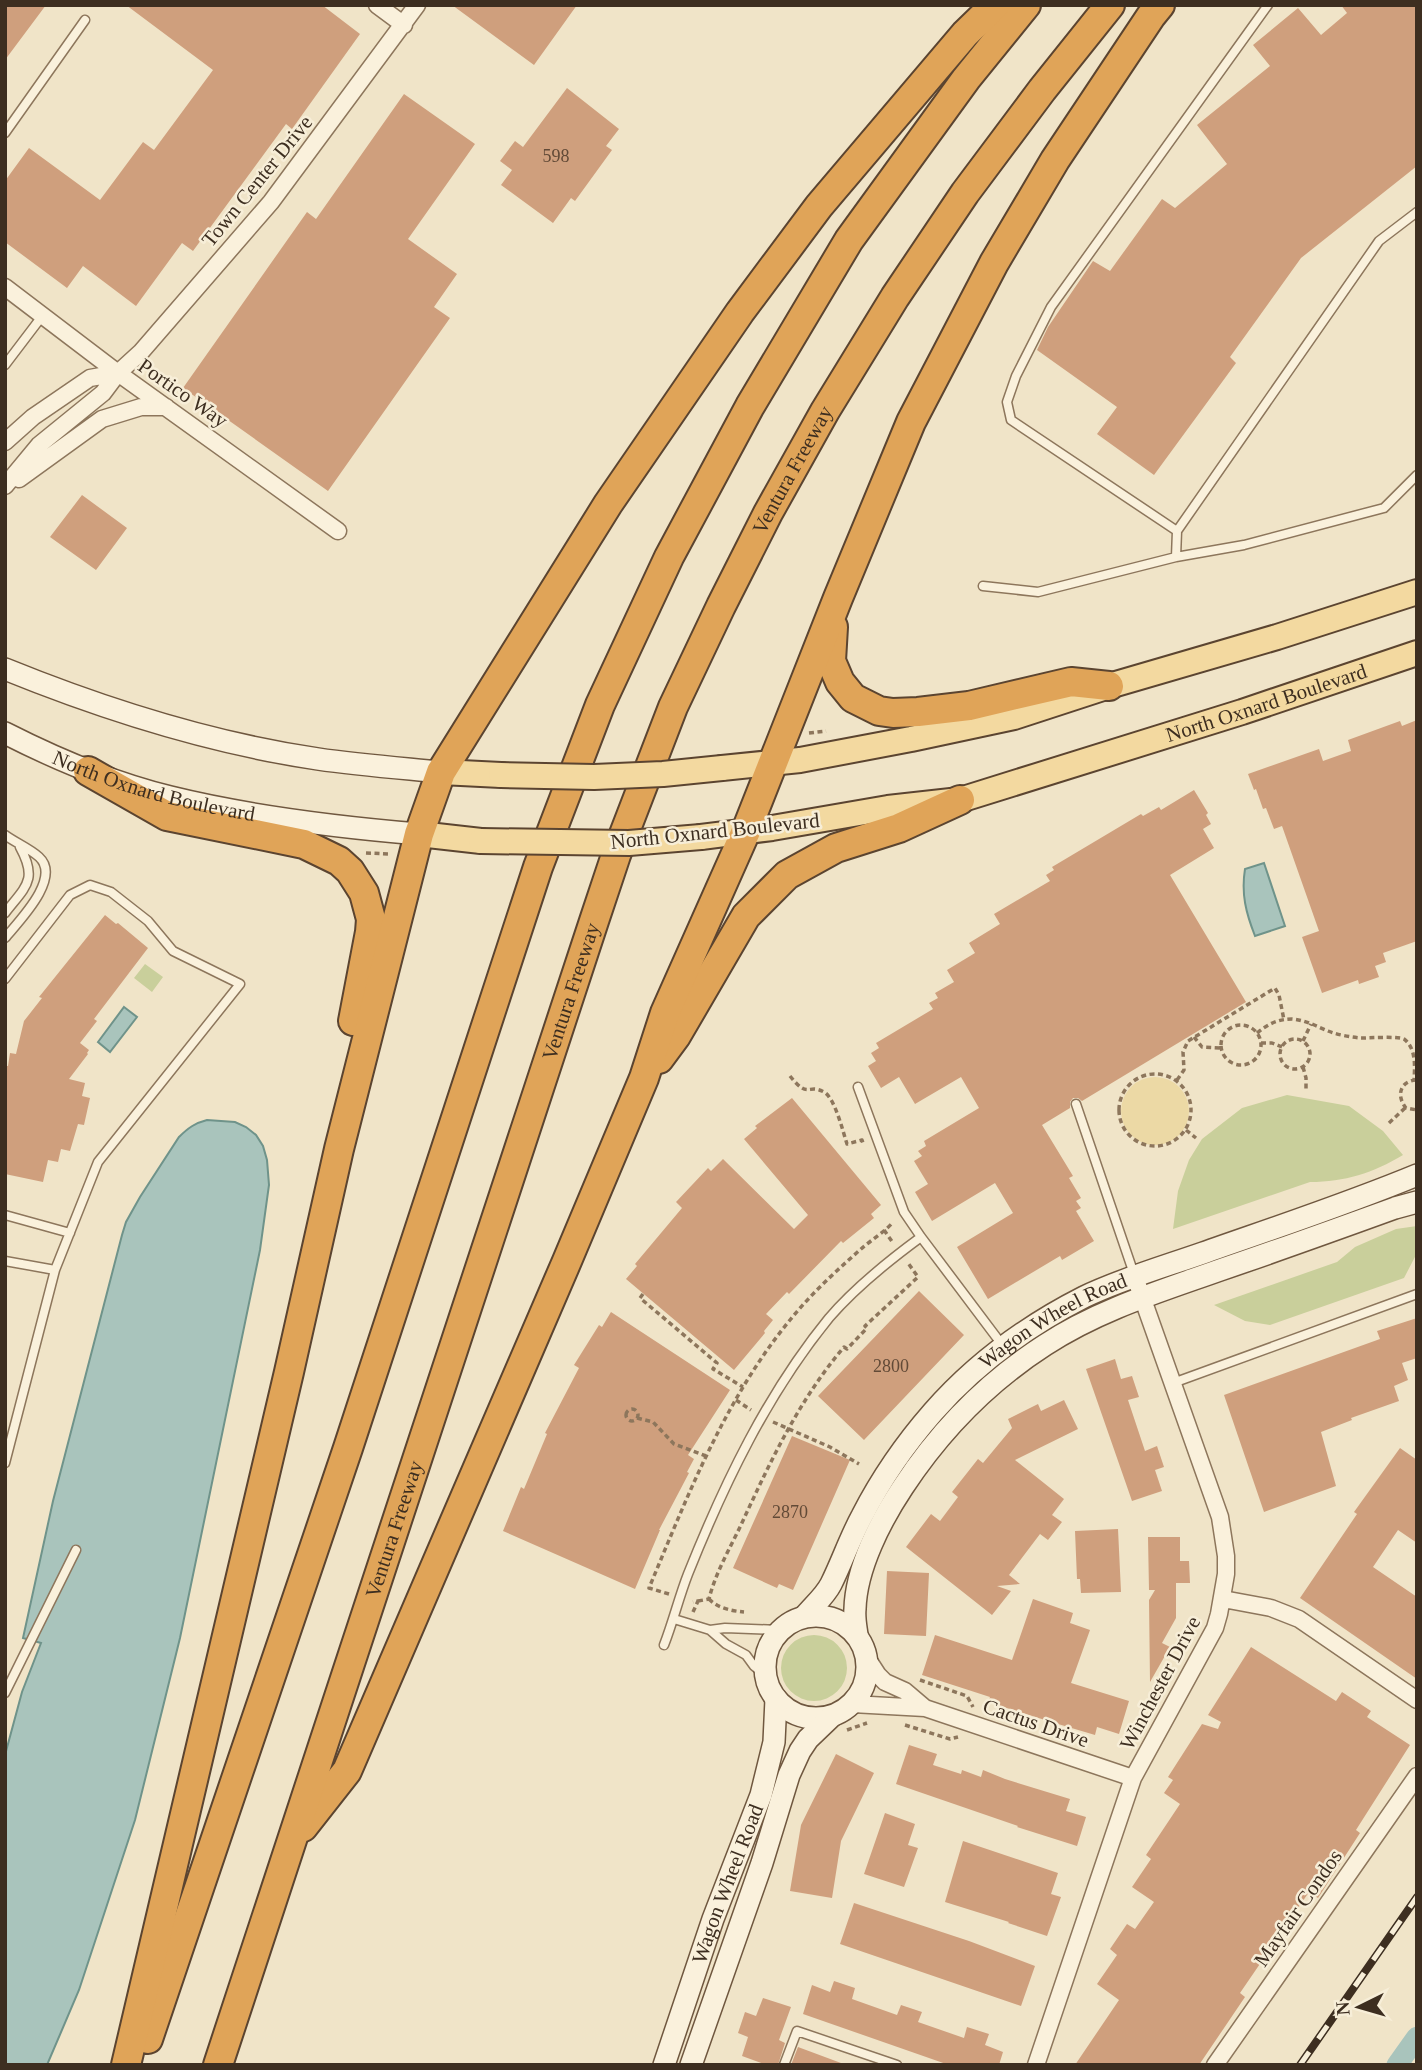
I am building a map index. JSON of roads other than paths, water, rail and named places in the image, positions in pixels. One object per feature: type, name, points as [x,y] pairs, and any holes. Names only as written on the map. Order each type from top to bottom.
[{"type":"highway","points":[[126,2065],[339,1149],[419,834],[441,772],[608,504],[740,312],[819,206],[965,34],[995,5]]},
{"type":"highway","points":[[140,2065],[348,1448],[538,867],[600,705],[675,545],[750,406],[849,240],[966,79],[1026,5]]},
{"type":"highway","name":"Ventura Freeway","points":[[218,2065],[616,855],[673,708],[768,513],[825,411],[895,297],[973,183],[1110,5]]},
{"type":"highway","points":[[290,1843],[347,1770],[644,1078],[665,1013],[746,831],[771,763],[911,422],[994,263],[1055,160],[1160,5]]},
{"type":"highway","points":[[838,598],[831,638],[831,661],[840,681],[853,698],[879,711],[918,712],[969,706],[1071,682],[1109,686]]},
{"type":"highway","points":[[88,771],[167,816],[304,844],[339,862],[359,882],[368,906],[370,932],[340,1092],[339,1149]]},
{"type":"highway","points":[[644,1078],[676,1036],[746,916],[788,875],[836,848],[899,828],[960,800]]},
{"type":"main road","points":[[441,772],[594,777],[663,774],[800,760],[1014,717],[1417,592]]},
{"type":"main road","name":"North Oxnard Boulevard","points":[[419,834],[481,841],[629,842],[786,826],[888,808],[960,800],[1242,712],[1417,653]]},
{"type":"street","points":[[377,5],[404,24]]},
{"type":"street","name":"Town Center Drive","points":[[5,487],[38,445],[103,393],[271,202],[417,5]]},
{"type":"street","name":"Portico Way","points":[[5,287],[118,373],[338,531]]},
{"type":"street","name":"Town Center Drive","points":[[5,442],[33,417],[90,377],[118,373]]},
{"type":"street","name":"Town Center Drive","points":[[5,487],[102,419],[141,407],[166,407]]},
{"type":"street","points":[[5,669],[68,694],[214,738],[319,759],[441,772]]},
{"type":"street","name":"North Oxnard Boulevard","points":[[5,733],[88,771],[169,797],[241,811],[419,834]]},
{"type":"street","name":"Wagon Wheel Road","points":[[804,1617],[830,1586],[872,1496],[906,1444],[952,1392],[1003,1346],[1050,1315],[1087,1296],[1417,1175]]},
{"type":"street","name":"Wagon Wheel Road","points":[[857,1635],[854,1611],[856,1595],[869,1550],[893,1502],[936,1443],[983,1392],[1045,1344],[1142,1297],[1417,1202]]},
{"type":"street","name":"Winchester Drive","points":[[1036,2065],[1133,1778],[1214,1629],[1223,1599],[1226,1556],[1220,1517],[1135,1277]]},
{"type":"street","points":[[1223,1599],[1271,1608],[1298,1619],[1417,1700]]},
{"type":"street","points":[[819,1615],[833,1618],[857,1635],[867,1658],[867,1675],[862,1691],[838,1723],[802,1716],[776,1699],[765,1675],[766,1658],[771,1643],[780,1630],[804,1617],[819,1615]]},
{"type":"street","name":"Cactus Drive","points":[[867,1658],[885,1682],[905,1691],[925,1708]]},
{"type":"street","name":"Wagon Wheel Road","points":[[664,2065],[713,1919],[761,1795],[774,1742],[776,1699]]},
{"type":"street","name":"Cactus Drive","points":[[852,1704],[925,1708],[1133,1778]]},
{"type":"street","name":"Wagon Wheel Road","points":[[691,2065],[762,1863],[789,1775],[808,1739],[838,1723]]},
{"type":"street","name":"Mayfair Condos","points":[[1216,2065],[1417,1776]]},
{"type":"lane","points":[[1177,531],[1011,420],[1007,402],[1016,376],[1051,307],[1268,5]]},
{"type":"lane","points":[[5,133],[85,20]]},
{"type":"lane","points":[[1175,557],[1177,531],[1379,241],[1417,212]]},
{"type":"lane","points":[[5,365],[43,315]]},
{"type":"lane","points":[[983,586],[1038,592],[1175,557],[1244,545],[1384,508],[1417,475]]},
{"type":"lane","points":[[5,835],[40,857],[46,868],[39,895],[5,938]]},
{"type":"lane","points":[[5,913],[27,885],[30,872],[18,845]]},
{"type":"lane","points":[[5,979],[71,895],[90,885],[111,892],[139,913],[173,951],[240,984],[98,1161],[55,1270],[5,1463]]},
{"type":"lane","points":[[858,1087],[898,1199],[921,1237],[1003,1346]]},
{"type":"lane","points":[[1076,1104],[1135,1277]]},
{"type":"lane","points":[[5,1215],[69,1233]]},
{"type":"lane","points":[[664,1645],[687,1577],[721,1497],[762,1416],[799,1358],[831,1316],[900,1252],[921,1237]]},
{"type":"lane","points":[[5,1261],[55,1270]]},
{"type":"lane","points":[[1173,1383],[1417,1294]]},
{"type":"lane","points":[[5,1693],[76,1550]]},
{"type":"lane","points":[[674,1619],[710,1630],[780,1630]]},
{"type":"lane","points":[[710,1630],[726,1644],[746,1655],[765,1675]]},
{"type":"lane","points":[[784,2065],[797,2031],[897,2065]]},
{"type":"water","points":[[1264,863],[1285,926],[1255,936],[1245,903],[1245,869]]},
{"type":"water","points":[[124,1007],[137,1017],[110,1052],[98,1042]]},
{"type":"water","points":[[207,1120],[235,1122],[256,1135],[267,1160],[269,1185],[260,1250],[180,1638],[135,1820],[79,1990],[47,2065],[5,2065],[5,1755],[22,1692],[41,1643],[23,1638],[53,1501],[126,1222],[179,1137],[192,1126]]},
{"type":"waterway","points":[[1397,2065],[1417,2037]]},
{"type":"railway","points":[[1300,2065],[1417,1897]]}]
